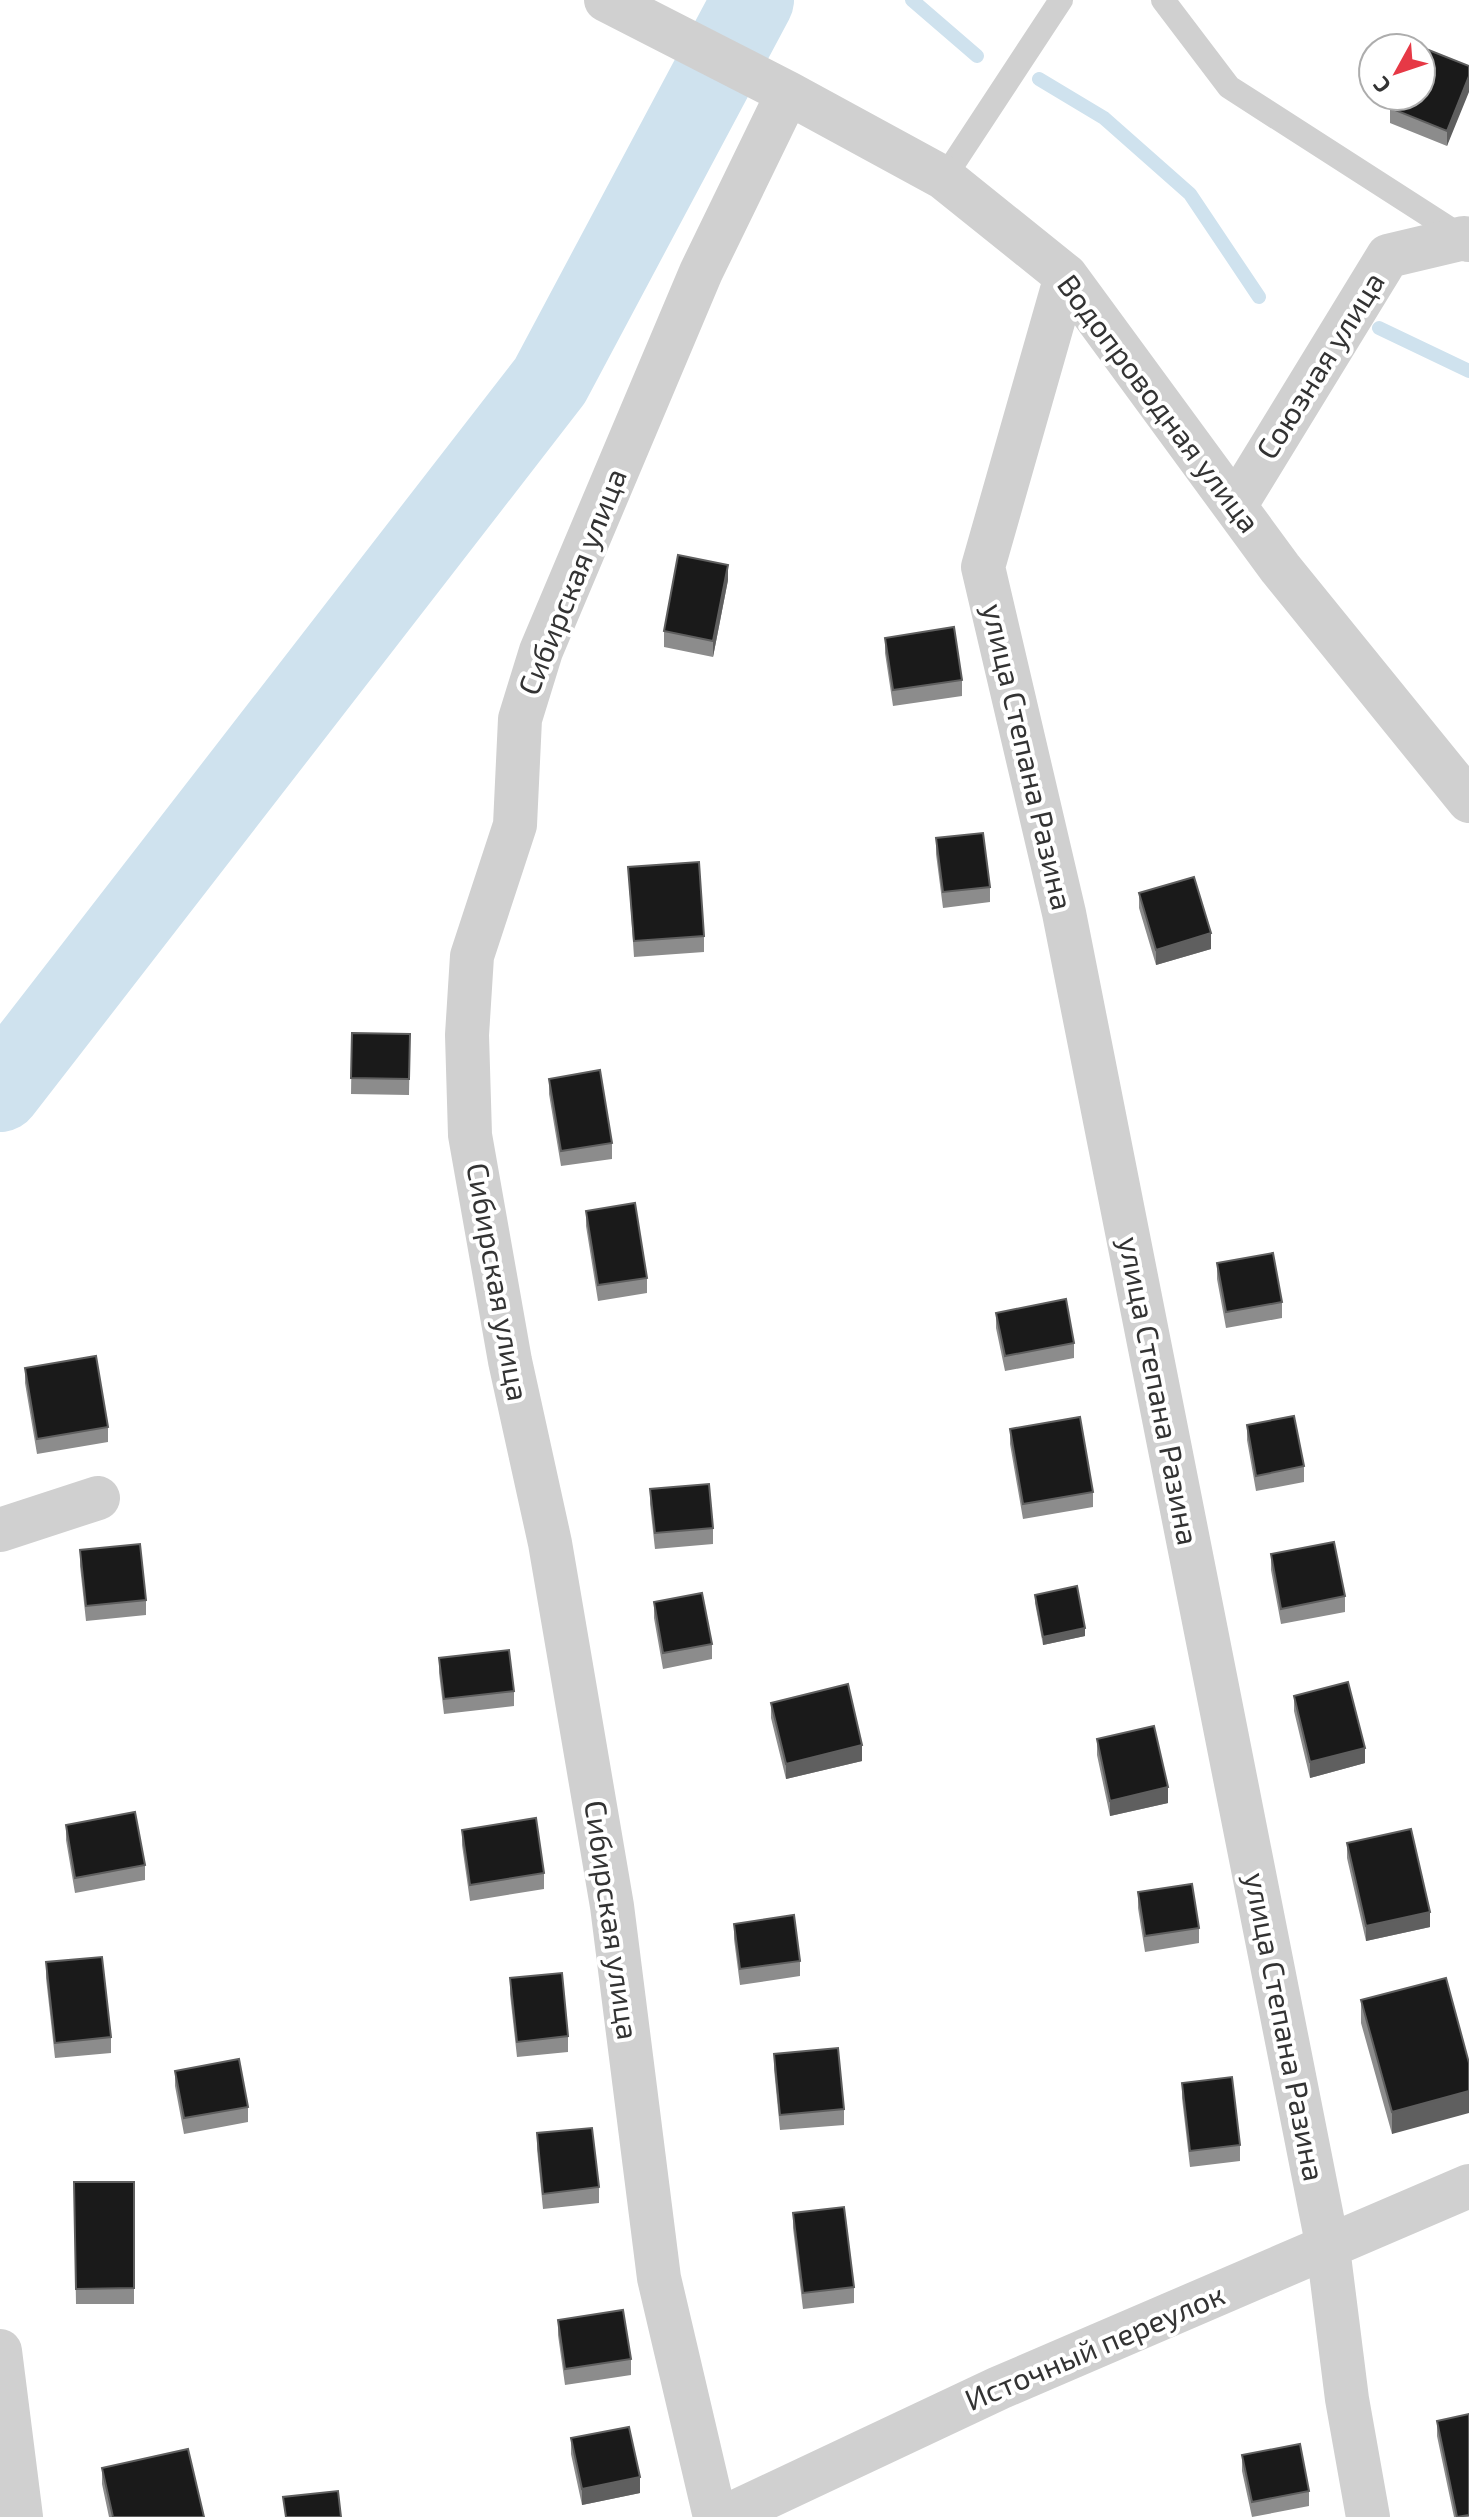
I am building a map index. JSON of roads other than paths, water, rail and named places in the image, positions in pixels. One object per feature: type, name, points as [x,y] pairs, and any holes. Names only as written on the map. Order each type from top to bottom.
[{"type":"street","name":"Водопроводная улица","points":[[619,3],[944,178],[1066,276],[1280,568],[1469,801]]},
{"type":"street","name":"Сибирская улица","points":[[715,2517],[659,2278],[612,1906],[550,1543],[510,1361],[470,1135],[467,1035],[472,956],[515,825],[520,719],[541,651],[701,272],[788,93]]},
{"type":"street","name":"Союзная улица","points":[[1235,506],[1388,256],[1467,234]]},
{"type":"street","name":"улица Степана Разина","points":[[1066,276],[983,567],[1064,913],[1328,2248],[1347,2399],[1368,2517]]},
{"type":"street","points":[[0,1530],[98,1498]]},
{"type":"street","name":"Источный переулок","points":[[725,2517],[999,2388],[1469,2186]]},
{"type":"street","points":[[0,2351],[21,2517]]},
{"type":"lane","points":[[944,178],[1061,0]]},
{"type":"lane","points":[[1163,0],[1229,87],[1467,234]]},
{"type":"waterway","points":[[0,1091],[550,381],[753,0]]},
{"type":"waterway","points":[[912,0],[977,56]]},
{"type":"waterway","points":[[1039,79],[1104,118],[1190,194],[1259,297]]},
{"type":"waterway","points":[[1379,328],[1469,371]]}]
